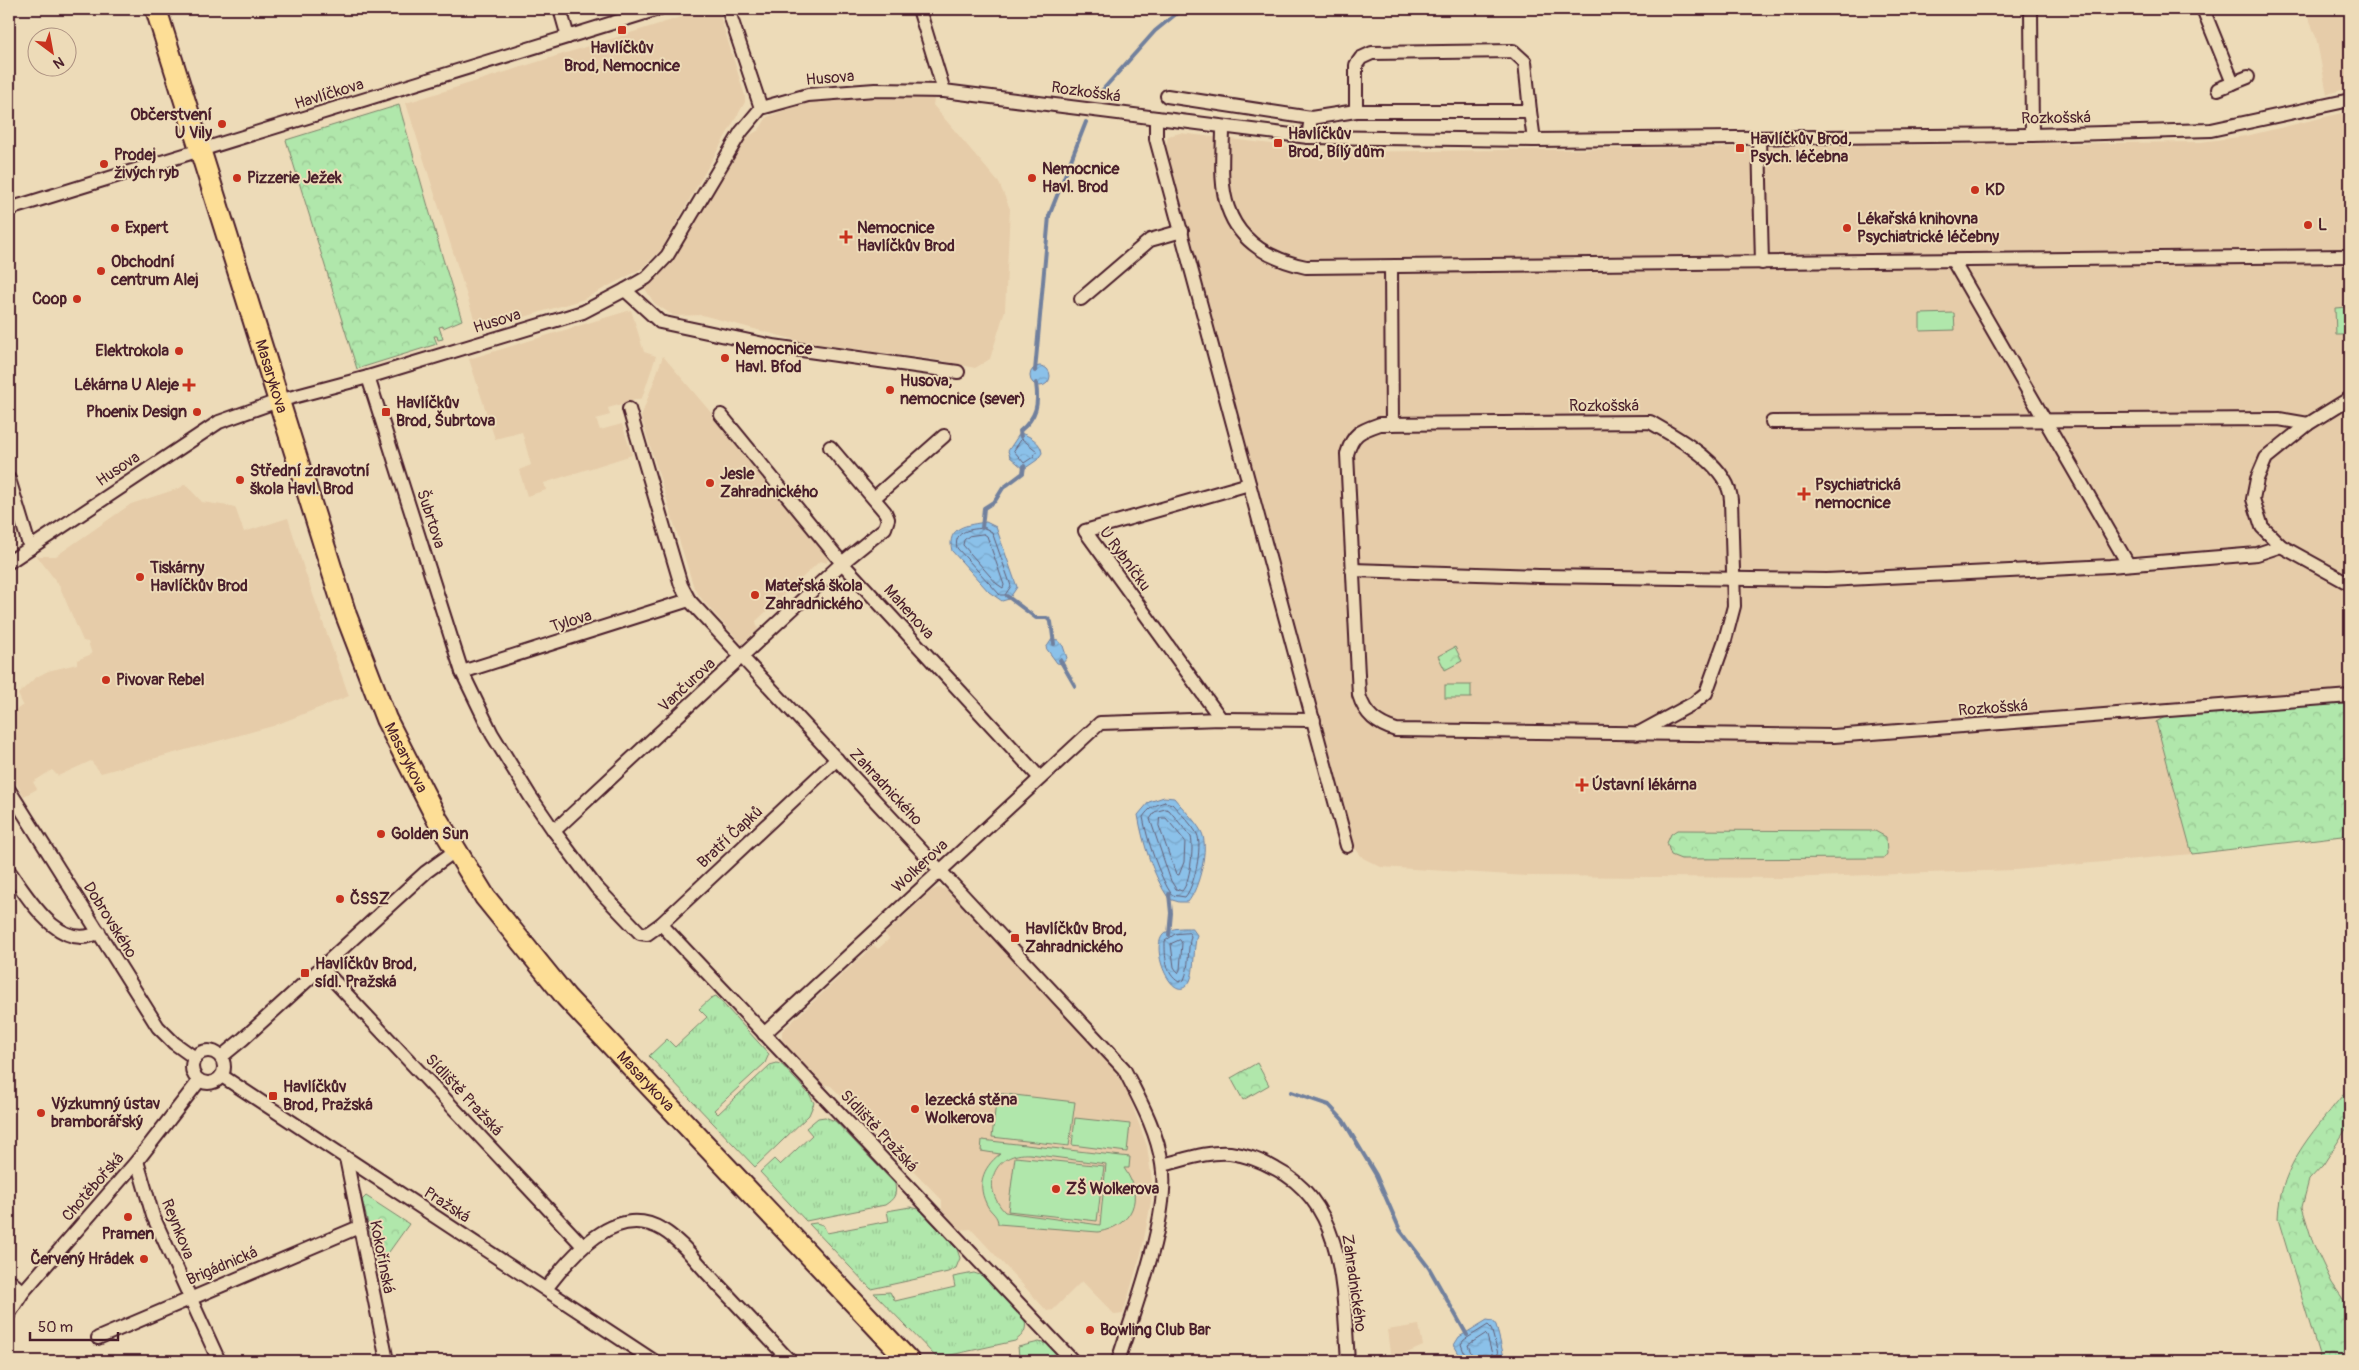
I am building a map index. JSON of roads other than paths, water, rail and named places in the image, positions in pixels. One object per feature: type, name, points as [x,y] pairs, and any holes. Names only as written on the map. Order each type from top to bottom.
[{"type":"main road","name":"Masarykova","points":[[156,9],[346,615],[368,676],[411,772],[455,851],[485,897],[566,997],[909,1361]]},
{"type":"street","points":[[560,9],[568,37]]},
{"type":"street","name":"Havlíčkova","points":[[9,209],[658,9]]},
{"type":"street","points":[[728,9],[761,108]]},
{"type":"street","points":[[919,9],[944,91]]},
{"type":"street","points":[[2031,9],[2032,135]]},
{"type":"street","points":[[2203,9],[2233,83]]},
{"type":"street","points":[[1356,112],[1356,65],[1365,55],[1372,53],[1513,51],[1525,62],[1534,140]]},
{"type":"street","points":[[2218,89],[2248,77]]},
{"type":"street","name":"Husova","points":[[9,562],[212,426],[278,401],[368,377],[583,312],[646,278],[667,256],[741,132],[761,108],[808,95],[875,90],[944,91]]},
{"type":"street","name":"Rozkošská","points":[[944,91],[1308,138],[1534,140],[2032,135],[2211,130],[2350,100]]},
{"type":"street","points":[[1168,96],[1311,118],[1356,112],[1530,111]]},
{"type":"street","points":[[1156,118],[1156,138],[1347,846]]},
{"type":"street","points":[[1308,138],[1311,118]]},
{"type":"street","points":[[1222,128],[1223,181],[1227,207],[1237,225],[1266,254],[1283,262],[1306,267],[1391,268],[2350,256]]},
{"type":"street","points":[[1758,138],[1762,263]]},
{"type":"street","points":[[1081,299],[1150,240],[1182,231]]},
{"type":"street","points":[[1953,261],[2128,564]]},
{"type":"street","points":[[1391,268],[1392,424]]},
{"type":"street","points":[[626,290],[660,322],[773,346],[958,372]]},
{"type":"street","name":"Šubrtova","points":[[368,377],[462,672]]},
{"type":"street","points":[[2350,398],[2308,424],[2266,458],[2257,478],[2253,498],[2262,527],[2281,546],[2350,584]]},
{"type":"street","name":"Zahradnického","points":[[629,409],[681,585],[689,600],[1124,1069],[1150,1122],[1162,1165],[1162,1200],[1156,1233],[1118,1361]]},
{"type":"street","name":"Mahenova","points":[[722,415],[842,563],[1040,778]]},
{"type":"street","points":[[1772,422],[2279,419],[2308,424]]},
{"type":"street","name":"Rozkošská","points":[[1637,734],[1694,703],[1706,693],[1725,640],[1732,614],[1734,578],[1731,489],[1718,470],[1685,442],[1650,422],[1380,424],[1363,430],[1352,439],[1347,454],[1359,695],[1366,712],[1383,726],[1396,730],[1637,734],[1834,736],[2350,696]]},
{"type":"street","points":[[874,498],[944,436]]},
{"type":"street","name":"Vančurova","points":[[554,831],[842,563],[886,528],[888,519],[874,498],[830,447]]},
{"type":"street","points":[[9,479],[11,495],[30,548]]},
{"type":"street","name":"U Rybníčku","points":[[1221,720],[1085,531],[1249,484]]},
{"type":"street","points":[[1352,570],[1827,580],[2128,564],[2257,554],[2281,546]]},
{"type":"street","name":"Tylova","points":[[462,672],[689,600]]},
{"type":"street","points":[[462,672],[492,734],[554,831]]},
{"type":"street","points":[[1221,720],[1314,720]]},
{"type":"street","name":"Wolkerova","points":[[764,1034],[1100,723],[1221,720]]},
{"type":"street","name":"Bratří Čapků","points":[[554,831],[596,887],[636,930],[643,934],[651,932],[837,759]]},
{"type":"street","name":"Dobrovského","points":[[9,790],[158,1027],[195,1058]]},
{"type":"street","points":[[221,1057],[426,872],[455,851]]},
{"type":"street","points":[[9,871],[42,915],[66,935],[86,938],[98,932]]},
{"type":"street","name":"Sídliště Pražská","points":[[660,924],[1073,1361]]},
{"type":"street","name":"Sídliště Pražská","points":[[321,967],[583,1246]]},
{"type":"street","points":[[207,1051],[215,1052],[221,1057],[224,1066],[222,1076],[213,1082],[200,1080],[192,1070],[195,1058],[200,1053],[207,1051]]},
{"type":"street","name":"Pražská","points":[[222,1076],[546,1289],[646,1359]]},
{"type":"street","name":"Chotěbořská","points":[[9,1314],[24,1292],[137,1161],[200,1080]]},
{"type":"street","name":"Zahradnického","points":[[1162,1165],[1208,1155],[1230,1153],[1248,1156],[1270,1165],[1289,1175],[1300,1185],[1325,1216],[1335,1242],[1344,1309],[1348,1361]]},
{"type":"street","name":"Kokořínská","points":[[346,1158],[387,1361]]},
{"type":"street","name":"Reynkova","points":[[137,1161],[153,1216],[218,1361]]},
{"type":"street","points":[[546,1289],[563,1266],[583,1246],[618,1224],[640,1222],[661,1228],[678,1241],[790,1361]]},
{"type":"street","name":"Brigádnická","points":[[98,1338],[359,1227]]},
{"type":"street","points":[[9,1280],[24,1292]]},
{"type":"water","points":[[1040,366],[1047,369],[1050,376],[1047,383],[1040,386],[1033,383],[1030,376],[1033,369]]},
{"type":"water","points":[[1020,433],[1034,440],[1040,446],[1042,453],[1037,460],[1024,469],[1010,457],[1008,451]]},
{"type":"water","points":[[986,522],[996,527],[1017,587],[1009,599],[1002,601],[989,592],[952,551],[952,536],[955,532],[966,526]]},
{"type":"water","points":[[1052,639],[1058,640],[1063,646],[1067,658],[1062,664],[1057,663],[1046,648]]},
{"type":"water","points":[[1164,797],[1174,798],[1195,822],[1203,838],[1204,857],[1202,867],[1196,888],[1188,902],[1169,899],[1163,890],[1153,870],[1140,826],[1138,815],[1149,802]]},
{"type":"water","points":[[1192,928],[1197,935],[1192,977],[1184,988],[1177,987],[1170,982],[1161,961],[1160,940],[1165,933],[1171,930]]},
{"type":"water","points":[[1487,1320],[1493,1321],[1496,1325],[1505,1361],[1463,1361],[1454,1345],[1459,1337]]},
{"type":"waterway","points":[[1099,94],[1155,31],[1182,9]]},
{"type":"waterway","points":[[1035,371],[1049,216],[1086,122]]},
{"type":"waterway","points":[[1021,437],[1020,431],[1030,421],[1036,410],[1036,383]]},
{"type":"waterway","points":[[982,528],[984,508],[995,501],[1003,488],[1023,473],[1024,466]]},
{"type":"waterway","points":[[1007,596],[1036,618],[1047,618],[1051,622],[1054,644]]},
{"type":"waterway","points":[[1060,660],[1075,686]]},
{"type":"waterway","points":[[1169,894],[1171,913],[1169,935]]},
{"type":"waterway","points":[[1291,1092],[1329,1105],[1343,1120],[1376,1175],[1400,1230],[1429,1268],[1467,1335]]},
{"type":"place","name":"Havlíčkův Brod, Nemocnice","points":[[622,30]]},
{"type":"place","name":"Občerstvení U Vily","points":[[222,124]]},
{"type":"place","name":"Havlíčkův Brod, Bílý dům","points":[[1278,143]]},
{"type":"place","name":"Havlíčkův Brod, Psych. léčebna","points":[[1740,148]]},
{"type":"place","name":"Prodej živých ryb","points":[[104,164]]},
{"type":"place","name":"Pizzerie Ježek","points":[[237,178]]},
{"type":"place","name":"Nemocnice Havl. Brod","points":[[1032,178]]},
{"type":"place","name":"KD","points":[[1975,190]]},
{"type":"place","name":"L","points":[[2308,225]]},
{"type":"place","name":"Expert","points":[[115,228]]},
{"type":"place","name":"Lékařská knihovna Psychiatrické léčebny","points":[[1847,228]]},
{"type":"place","name":"Nemocnice Havlíčkův Brod","points":[[846,237]]},
{"type":"place","name":"Obchodní centrum Alej","points":[[101,271]]},
{"type":"place","name":"Coop","points":[[77,299]]},
{"type":"place","name":"Elektrokola","points":[[179,351]]},
{"type":"place","name":"Nemocnice Havl. Bfod","points":[[725,358]]},
{"type":"place","name":"Lékárna U Aleje","points":[[189,385]]},
{"type":"place","name":"Husova, nemocnice (sever)","points":[[890,390]]},
{"type":"place","name":"Phoenix Design","points":[[197,412]]},
{"type":"place","name":"Havlíčkův Brod, Šubrtova","points":[[386,412]]},
{"type":"place","name":"Střední zdravotní škola Havl. Brod","points":[[240,480]]},
{"type":"place","name":"Jesle Zahradnického","points":[[710,483]]},
{"type":"place","name":"Psychiatrická nemocnice","points":[[1804,494]]},
{"type":"place","name":"Tiskárny Havlíčkův Brod","points":[[140,577]]},
{"type":"place","name":"Mateřská škola Zahradnického","points":[[755,595]]},
{"type":"place","name":"Pivovar Rebel","points":[[106,680]]},
{"type":"place","name":"Ústavní lékárna","points":[[1582,785]]},
{"type":"place","name":"Golden Sun","points":[[381,834]]},
{"type":"place","name":"ČSSZ","points":[[340,899]]},
{"type":"place","name":"Havlíčkův Brod, Zahradnického","points":[[1015,938]]},
{"type":"place","name":"Havlíčkův Brod, sídl. Pražská","points":[[305,973]]},
{"type":"place","name":"Havlíčkův Brod, Pražská","points":[[273,1096]]},
{"type":"place","name":"lezecká stěna Wolkerova","points":[[915,1109]]},
{"type":"place","name":"Výzkumný ústav bramborářský","points":[[41,1113]]},
{"type":"place","name":"ZŠ Wolkerova","points":[[1056,1189]]},
{"type":"place","name":"Pramen","points":[[128,1217]]},
{"type":"place","name":"Červený Hrádek","points":[[144,1259]]},
{"type":"place","name":"Bowling Club Bar","points":[[1090,1330]]}]
